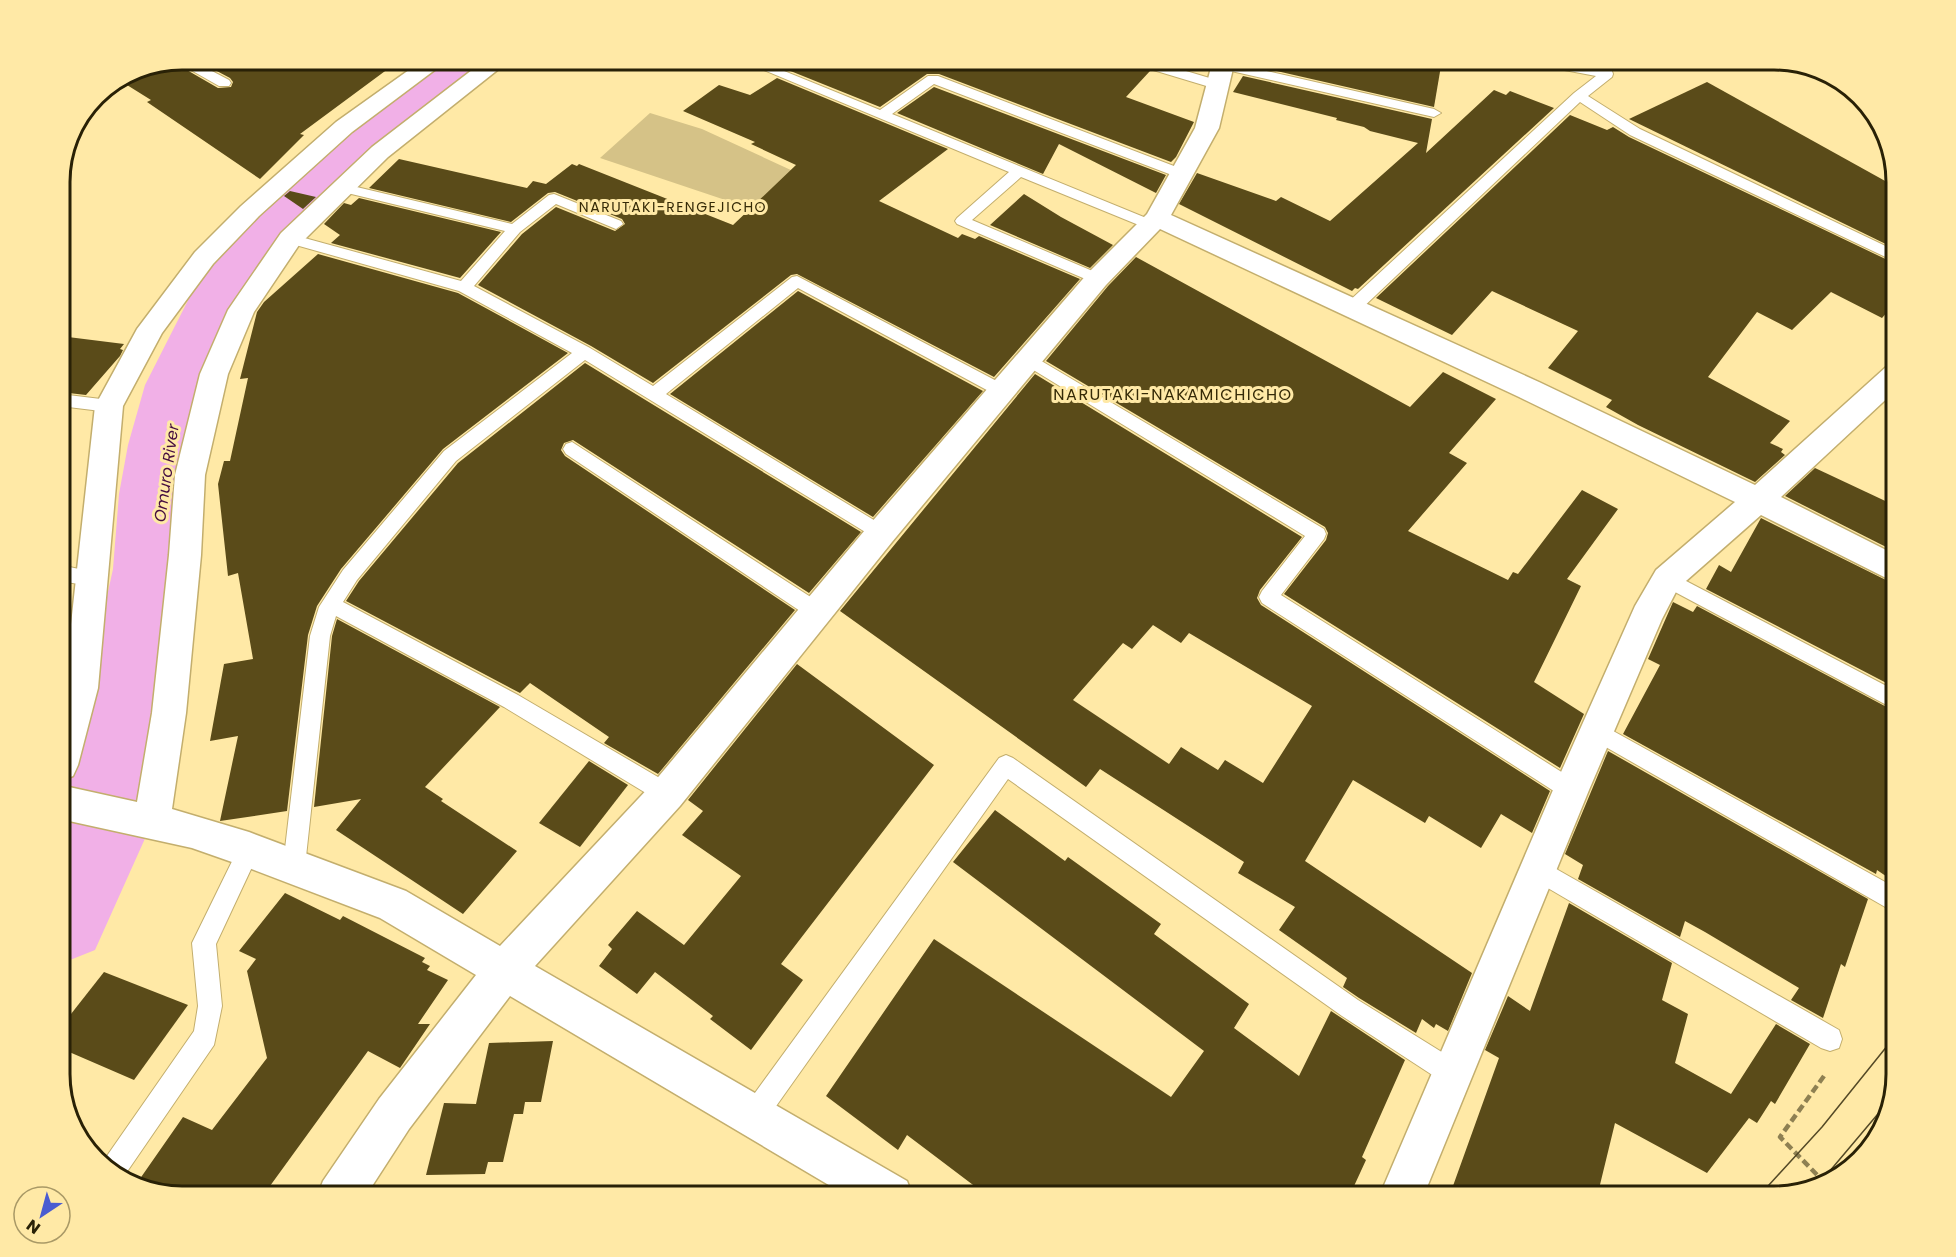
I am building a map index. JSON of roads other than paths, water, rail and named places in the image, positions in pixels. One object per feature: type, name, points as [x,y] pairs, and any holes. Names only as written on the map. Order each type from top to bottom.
[{"type":"street","points":[[71,724],[81,687],[109,406],[151,329],[204,258],[250,210],[344,127],[423,70]]},
{"type":"street","points":[[137,819],[169,713],[185,555],[190,475],[214,374],[241,310],[290,239],[380,152],[486,70]]},
{"type":"street","points":[[346,1186],[394,1114],[504,970],[667,794],[881,533],[1097,279],[1154,222],[1208,128],[1222,70]]},
{"type":"street","points":[[1154,222],[1352,309],[1760,498],[1886,565]]},
{"type":"street","points":[[1406,1186],[1571,790],[1647,616],[1667,579],[1886,384]]},
{"type":"street","points":[[71,804],[192,831],[294,866],[392,904],[872,1186]]},
{"type":"lane","points":[[200,70],[224,83]]},
{"type":"lane","points":[[772,70],[1019,171],[1154,222]]},
{"type":"lane","points":[[1222,70],[1434,113]]},
{"type":"lane","points":[[1352,309],[1579,96],[1607,74],[1586,70]]},
{"type":"lane","points":[[882,115],[933,78],[1182,174]]},
{"type":"lane","points":[[1579,96],[1635,132],[1886,251]]},
{"type":"lane","points":[[1019,171],[962,221],[1097,279]]},
{"type":"lane","points":[[344,188],[515,230]]},
{"type":"lane","points":[[464,286],[515,230],[554,198],[616,224]]},
{"type":"lane","points":[[290,239],[464,286],[584,352],[881,533]]},
{"type":"lane","points":[[654,394],[797,281],[1002,391]]},
{"type":"lane","points":[[294,866],[320,636],[329,607],[350,575],[450,456],[584,352]]},
{"type":"lane","points":[[1029,359],[1317,534],[1269,597],[1571,790]]},
{"type":"lane","points":[[71,401],[109,406]]},
{"type":"lane","points":[[572,449],[816,611]]},
{"type":"lane","points":[[71,575],[91,578]]},
{"type":"lane","points":[[1667,579],[1886,696]]},
{"type":"lane","points":[[329,607],[344,610],[511,701],[667,794]]},
{"type":"lane","points":[[1597,731],[1886,895]]},
{"type":"lane","points":[[753,1116],[1006,765],[1350,1008],[1452,1073]]},
{"type":"lane","points":[[116,1165],[205,1036],[210,1006],[204,943],[249,850]]},
{"type":"lane","points":[[1537,869],[1830,1039]]},
{"type":"waterway","name":"Omuro River","points":[[71,892],[108,814],[154,569],[158,494],[166,445],[181,385],[210,322],[241,261],[281,209],[374,125],[450,70]]},
{"type":"tram line","points":[[1768,1186],[1822,1127],[1886,1047]]},
{"type":"tram line","points":[[1828,1173],[1880,1112]]},
{"type":"district","name":"NARUTAKI-RENGEJICHO","points":[[673,207]]},
{"type":"district","name":"NARUTAKI-NAKAMICHICHO","points":[[1173,394]]}]
